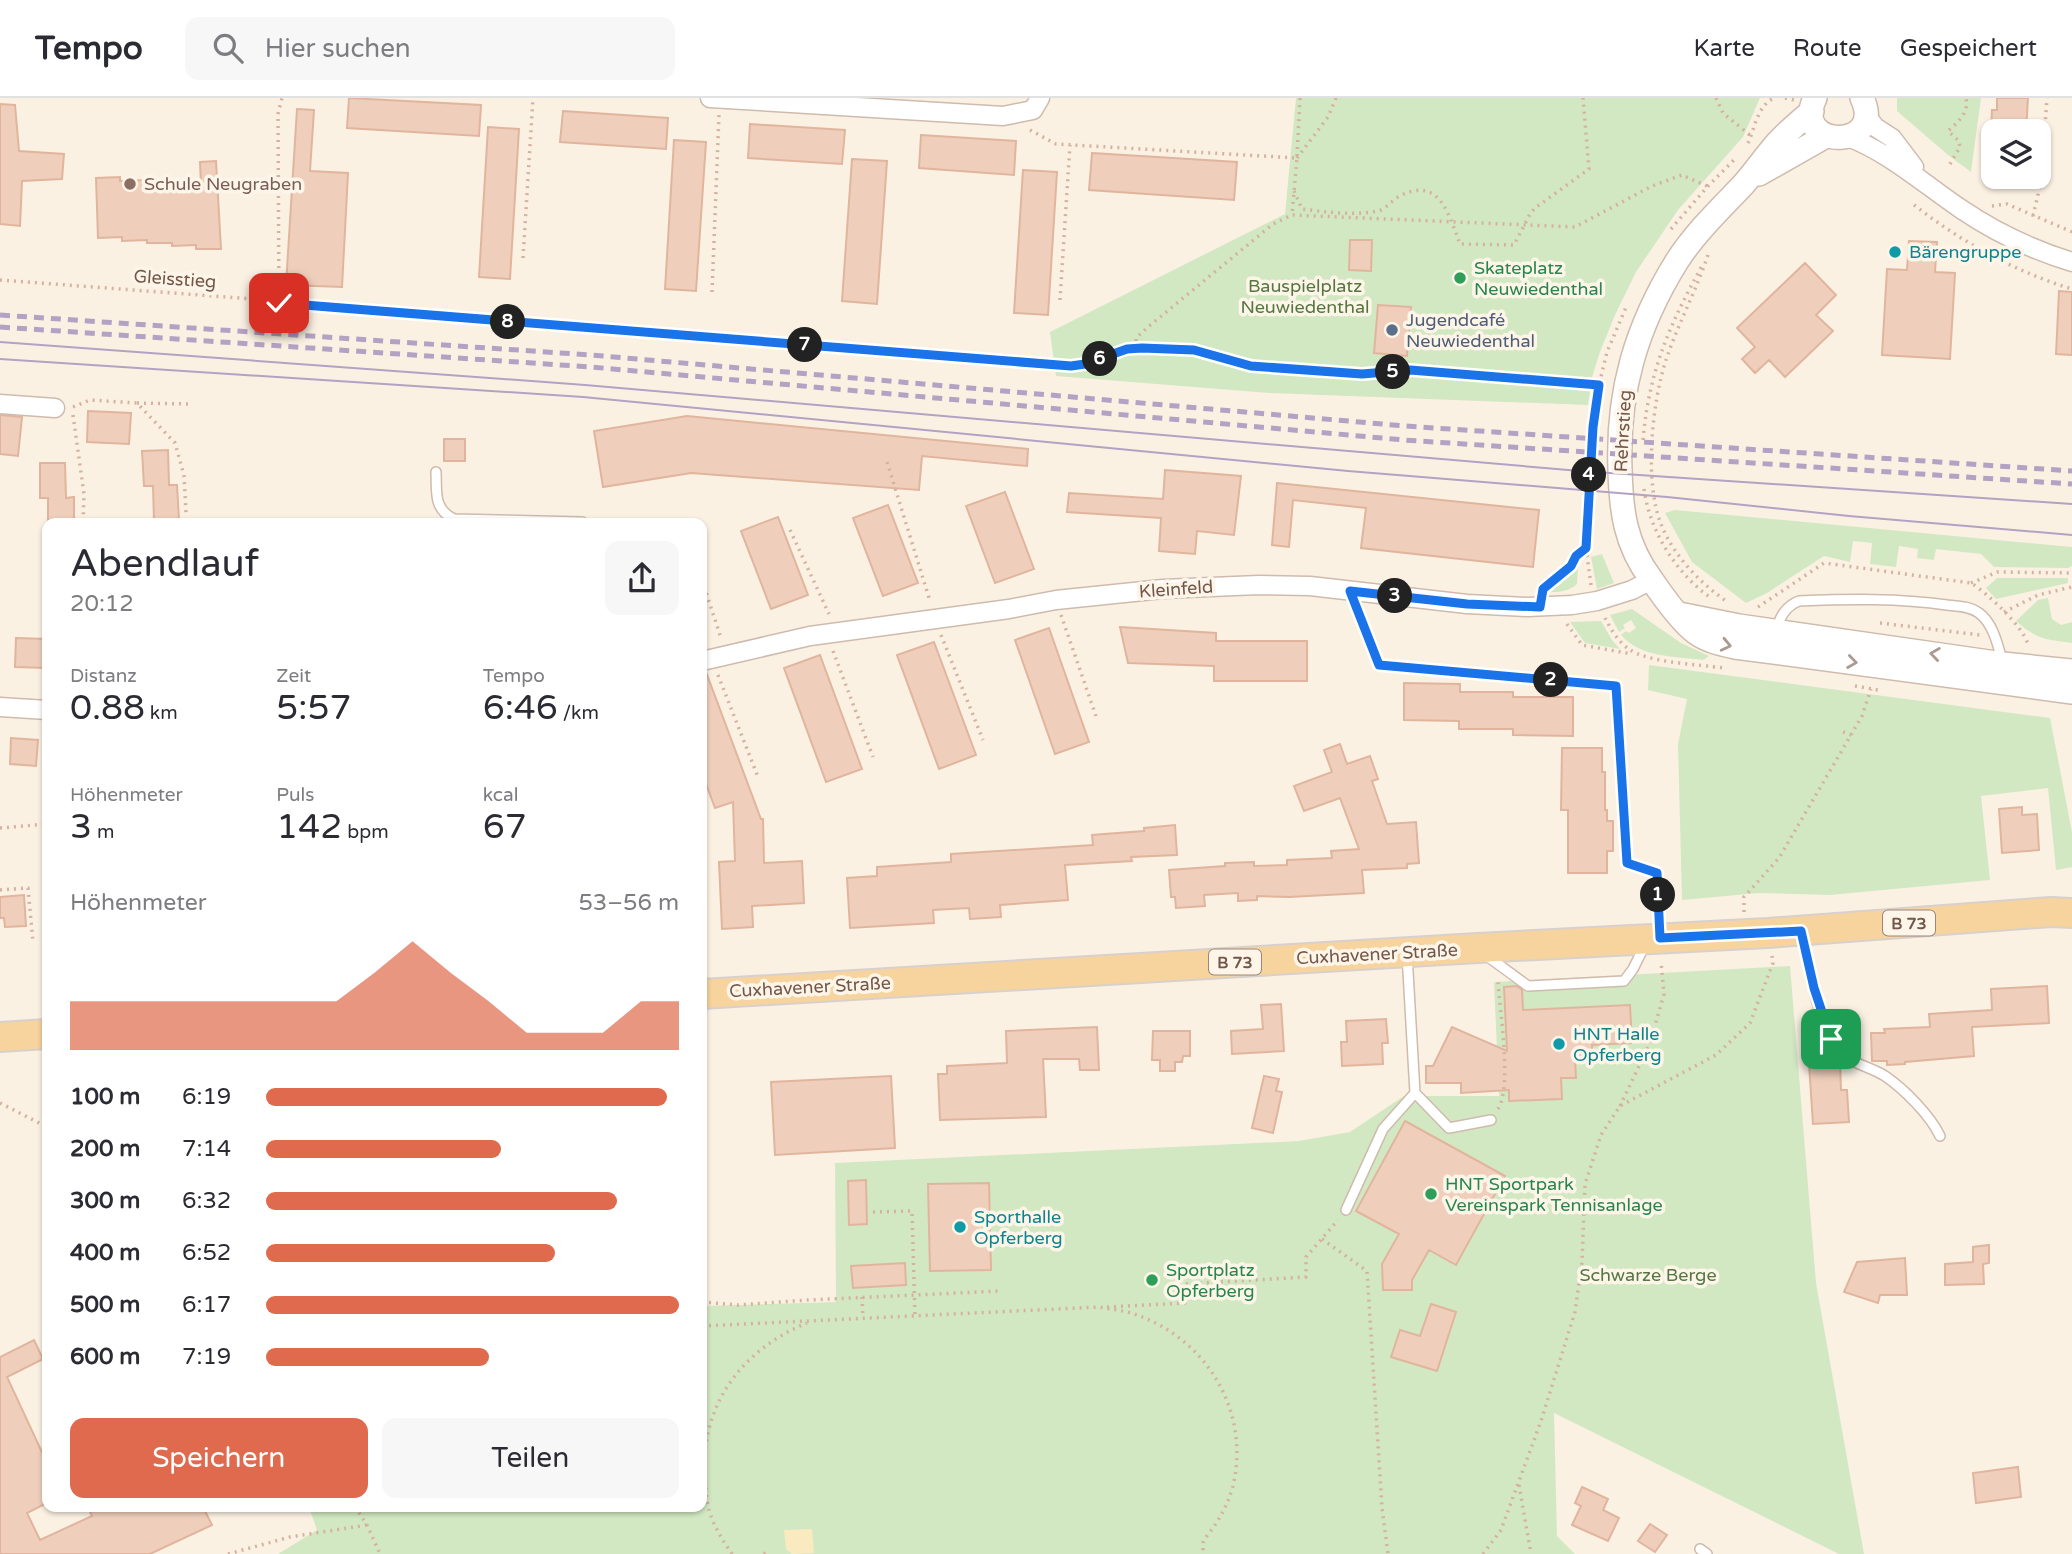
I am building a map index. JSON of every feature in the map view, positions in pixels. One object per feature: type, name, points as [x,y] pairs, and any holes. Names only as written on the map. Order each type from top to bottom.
[{"type":"main road","name":"Cuxhavener Straße","points":[[707,993],[1801,931],[2065,910]]},
{"type":"main road","points":[[0,1038],[42,1034]]},
{"type":"street","points":[[710,98],[1003,116],[1033,110],[1040,98]]},
{"type":"street","points":[[1814,104],[1815,125],[1888,156],[1935,191],[1999,232],[2072,262]]},
{"type":"street","name":"Rehrstieg","points":[[1814,104],[1702,228],[1678,260],[1637,340],[1628,373],[1620,425],[1621,506],[1633,551],[1662,597],[1694,632],[1714,642],[1784,653],[2072,671]]},
{"type":"street","points":[[1864,107],[1875,127],[1892,138],[1935,191]]},
{"type":"street","name":"Rehrstieg","points":[[1744,183],[1837,136],[1861,128],[1864,107]]},
{"type":"street","points":[[0,404],[63,408]]},
{"type":"street","name":"Kleinfeld","points":[[714,659],[832,634],[1056,600],[1163,589],[1310,586],[1467,604],[1540,607],[1597,601],[1617,596],[1651,580]]},
{"type":"street","name":"Rehrstieg","points":[[1678,614],[1713,622],[1770,622],[2001,665],[2072,692]]},
{"type":"street","points":[[0,706],[42,710]]},
{"type":"lane","points":[[436,472],[438,505],[444,514],[452,518]]},
{"type":"lane","points":[[1784,653],[1770,622],[1779,622],[1786,609],[1799,601],[1909,600],[1966,608],[1979,613],[1990,628],[2001,665]]},
{"type":"lane","points":[[1801,931],[1814,988],[1836,1047],[1844,1056],[1886,1077],[1934,1123],[1940,1136]]},
{"type":"lane","points":[[1478,948],[1528,986],[1624,981],[1654,939]]},
{"type":"lane","points":[[1407,952],[1415,1093],[1449,1128],[1491,1120]]},
{"type":"lane","points":[[1346,1210],[1383,1129],[1415,1093]]},
{"type":"path","points":[[279,303],[278,114],[282,98]]},
{"type":"path","points":[[523,258],[533,98]]},
{"type":"path","points":[[1292,215],[1300,98]]},
{"type":"path","points":[[1297,158],[1328,117],[1336,98]]},
{"type":"path","points":[[1294,191],[1302,209],[1331,213],[1381,210],[1402,195],[1421,191],[1436,194],[1444,205],[1460,244],[1514,246],[1535,208],[1588,169],[1583,98]]},
{"type":"path","points":[[1716,98],[1723,113],[1751,136]]},
{"type":"path","points":[[1950,164],[1960,147],[1959,141],[1948,131],[1962,117],[1967,105],[1966,98]]},
{"type":"path","points":[[2044,119],[2047,98]]},
{"type":"path","points":[[712,292],[720,99]]},
{"type":"path","points":[[1003,116],[1056,144],[1297,158]]},
{"type":"path","points":[[1060,300],[1070,145]]},
{"type":"path","points":[[1136,348],[1136,338],[1148,327],[1273,224],[1292,215],[1575,227],[1652,186],[1682,175],[1707,186]]},
{"type":"path","points":[[2033,216],[2039,189]]},
{"type":"path","points":[[2007,204],[2072,232]]},
{"type":"path","points":[[1914,205],[1945,229],[1981,251],[2024,272],[2072,289]]},
{"type":"path","points":[[1643,440],[1650,389],[1661,350],[1679,307],[1708,256],[1666,360],[1656,399],[1653,485],[1660,523],[1670,543],[1710,589],[1731,606],[1721,605]]},
{"type":"path","name":"Gleisstieg","points":[[0,280],[1071,366],[1085,364],[1127,349],[1194,350],[1251,366],[1362,374],[1410,370],[1599,385],[1593,427],[1586,548]]},
{"type":"path","points":[[83,518],[84,494],[63,408],[90,400],[191,404]]},
{"type":"path","points":[[138,403],[175,443],[184,475],[186,513]]},
{"type":"path","points":[[887,463],[935,619],[983,740]]},
{"type":"path","points":[[1644,484],[1651,519],[1665,547],[1679,569],[1713,600]]},
{"type":"path","points":[[790,530],[832,634],[873,758]]},
{"type":"path","points":[[1586,548],[1593,592]]},
{"type":"path","points":[[1540,607],[1543,589],[1571,566],[1576,556],[1586,548]]},
{"type":"path","points":[[1970,583],[1997,572],[2072,573]]},
{"type":"path","points":[[2004,612],[2038,595],[2072,587]]},
{"type":"path","points":[[1350,591],[1379,665],[1616,686],[1627,863],[1657,873],[1654,939],[1664,994],[1650,1043],[1620,1106],[1601,1135],[1585,1184],[1582,1262],[1574,1311],[1541,1421],[1501,1530],[1483,1554]]},
{"type":"path","points":[[1056,600],[1096,716]]},
{"type":"path","points":[[1562,606],[1565,622],[1582,645],[1639,655]]},
{"type":"path","points":[[1753,612],[1770,622]]},
{"type":"path","points":[[707,613],[714,659],[758,777]]},
{"type":"path","points":[[1869,621],[1972,634]]},
{"type":"path","points":[[2001,665],[2040,647]]},
{"type":"path","points":[[1744,934],[1744,897],[1779,858],[1862,716],[1871,689]]},
{"type":"path","points":[[1843,732],[1851,735]]},
{"type":"path","points":[[0,828],[42,824]]},
{"type":"path","points":[[0,890],[28,888],[33,942]]},
{"type":"path","points":[[1620,1106],[1716,1055],[1750,1023],[1773,963]]},
{"type":"path","points":[[1491,1120],[1503,1102],[1505,1082],[1498,977]]},
{"type":"path","points":[[0,1102],[42,1124]]},
{"type":"path","points":[[707,1326],[1185,1303],[1185,1284],[1306,1277],[1306,1257],[1346,1210]]},
{"type":"path","points":[[873,1212],[912,1211],[915,1316]]},
{"type":"path","points":[[1322,1239],[1367,1271],[1382,1508],[1388,1554]]},
{"type":"path","points":[[707,1302],[738,1305],[1000,1291]]},
{"type":"path","points":[[862,1297],[863,1318]]},
{"type":"path","points":[[1099,1307],[1132,1313],[1179,1339],[1204,1363],[1226,1396],[1237,1435],[1234,1476],[1229,1499],[1203,1544],[1203,1554]]},
{"type":"path","points":[[707,1438],[722,1395],[738,1371],[793,1328],[812,1320]]},
{"type":"path","points":[[1518,1482],[1531,1554]]},
{"type":"path","points":[[707,1490],[716,1527],[732,1554]]},
{"type":"path","points":[[358,1512],[380,1554]]},
{"type":"path","points":[[228,1554],[290,1537],[367,1525]]},
{"type":"green space","name":"Bauspielplatz Neuwiedenthal","points":[[1296,98],[1760,98],[1743,137],[1678,210],[1636,272],[1600,352],[1592,377],[1588,405],[1269,393],[1056,376],[1050,332],[1285,214]]},
{"type":"green space","points":[[1897,98],[1981,98],[1971,172],[1897,111]]},
{"type":"green space","points":[[1675,510],[2072,547],[2072,566],[1994,567],[1981,554],[1936,549],[1934,560],[1917,558],[1918,549],[1899,546],[1896,567],[1870,564],[1872,543],[1853,541],[1850,562],[1824,556],[1767,593],[1746,603],[1692,562],[1665,513]]},
{"type":"green space","points":[[1579,550],[1577,584],[1564,591],[1537,592]]},
{"type":"green space","points":[[1602,554],[1614,583],[1597,589],[1591,557]]},
{"type":"green space","points":[[1997,578],[2068,578],[2068,583],[1996,599],[1986,588]]},
{"type":"green space","points":[[2048,598],[2052,619],[2061,625],[2072,622],[2072,643],[2042,638],[2016,621],[2038,600]]},
{"type":"green space","points":[[1632,609],[1681,643],[1709,656],[1703,660],[1659,655],[1629,643],[1621,635],[1636,628],[1631,620],[1623,625],[1625,628],[1619,632],[1610,615]]},
{"type":"green space","points":[[1601,621],[1620,649],[1585,643],[1570,622]]},
{"type":"green space","points":[[1649,665],[2050,718],[2072,832],[2072,867],[2056,870],[2048,788],[1981,796],[1990,880],[1830,895],[1759,893],[1682,900],[1678,744],[1687,699],[1648,690]]},
{"type":"green space","name":"Sportplatz Opferberg","points":[[1790,966],[1816,1283],[1864,1554],[1839,1554],[1554,1413],[1557,1536],[1575,1554],[278,1554],[317,1530],[311,1512],[707,1512],[707,1306],[836,1302],[835,1163],[1299,1141],[1350,1132],[1404,1096],[1499,1096],[1494,982]]},
{"type":"sand","points":[[812,1529],[814,1553],[792,1554],[786,1549],[784,1530]]},
{"type":"building","points":[[349,98],[481,105],[479,136],[347,128]]},
{"type":"building","points":[[1997,98],[2028,98],[2027,119],[1992,119],[1992,110],[1997,110]]},
{"type":"building","points":[[0,104],[15,105],[19,151],[64,154],[62,179],[22,181],[20,226],[0,224]]},
{"type":"building","points":[[297,109],[314,110],[310,171],[348,173],[342,287],[286,285]]},
{"type":"building","points":[[563,111],[668,118],[666,149],[560,142]]},
{"type":"building","points":[[750,124],[845,130],[842,164],[748,158]]},
{"type":"building","points":[[488,127],[519,129],[510,279],[479,277]]},
{"type":"building","points":[[921,135],[1016,141],[1014,175],[919,168]]},
{"type":"building","points":[[674,140],[706,142],[696,291],[665,289]]},
{"type":"building","points":[[1092,153],[1237,162],[1234,200],[1089,190]]},
{"type":"building","points":[[852,159],[887,161],[877,304],[842,301]]},
{"type":"building","points":[[216,161],[221,249],[196,249],[196,245],[172,246],[172,243],[147,243],[147,240],[122,241],[122,237],[98,238],[96,178],[145,180],[145,184],[169,183],[170,187],[201,186],[200,162]]},
{"type":"building","points":[[1023,170],[1057,172],[1048,315],[1014,313]]},
{"type":"building","points":[[1350,240],[1372,240],[1371,271],[1349,270]]},
{"type":"building","points":[[1909,241],[1937,242],[1935,272],[1955,273],[1950,359],[1882,355],[1887,269],[1907,270]]},
{"type":"building","points":[[1805,263],[1836,295],[1816,315],[1833,331],[1785,377],[1769,360],[1755,373],[1742,359],[1755,347],[1737,328]]},
{"type":"building","points":[[2059,291],[2072,292],[2072,355],[2056,354]]},
{"type":"building","name":"Jugendcafé Neuwiedenthal","points":[[1378,305],[1411,307],[1407,356],[1374,353]]},
{"type":"building","points":[[88,411],[131,413],[129,444],[87,442]]},
{"type":"building","points":[[0,415],[22,417],[18,456],[0,454]]},
{"type":"building","points":[[687,416],[1028,449],[1027,466],[922,456],[919,490],[691,473],[603,487],[594,431]]},
{"type":"building","points":[[444,439],[465,439],[465,461],[444,461]]},
{"type":"building","points":[[168,450],[169,485],[177,485],[179,518],[154,518],[153,486],[144,486],[142,451]]},
{"type":"building","points":[[40,463],[65,463],[66,498],[74,497],[74,518],[48,518],[48,498],[40,498]]},
{"type":"building","points":[[1165,470],[1241,476],[1234,535],[1197,531],[1195,554],[1159,551],[1161,518],[1067,512],[1069,493],[1163,499]]},
{"type":"building","points":[[1277,483],[1539,510],[1533,567],[1361,548],[1366,508],[1293,500],[1289,547],[1272,545]]},
{"type":"building","points":[[1005,492],[1034,569],[995,583],[966,506]]},
{"type":"building","points":[[888,505],[918,583],[883,596],[853,518]]},
{"type":"building","points":[[778,517],[808,595],[771,609],[741,531]]},
{"type":"building","points":[[1120,627],[1216,633],[1216,641],[1307,641],[1307,681],[1214,681],[1214,666],[1128,663]]},
{"type":"building","points":[[1049,628],[1089,742],[1055,754],[1015,640]]},
{"type":"building","points":[[16,638],[42,639],[42,668],[15,667]]},
{"type":"building","points":[[934,642],[976,755],[939,769],[897,655]]},
{"type":"building","points":[[820,655],[862,769],[826,782],[784,668]]},
{"type":"building","points":[[707,675],[763,819],[764,863],[802,861],[804,903],[752,906],[753,927],[722,929],[719,862],[735,861],[733,802],[715,808],[707,786]]},
{"type":"building","points":[[1404,683],[1460,684],[1460,692],[1513,692],[1513,697],[1573,697],[1573,736],[1513,735],[1513,729],[1459,729],[1459,721],[1404,720]]},
{"type":"building","points":[[11,738],[38,740],[36,766],[10,764]]},
{"type":"building","points":[[1340,744],[1347,764],[1370,756],[1378,779],[1372,781],[1387,824],[1416,822],[1419,863],[1407,864],[1407,868],[1362,870],[1364,893],[1257,896],[1257,900],[1238,901],[1238,893],[1204,895],[1205,906],[1176,908],[1175,897],[1171,897],[1169,870],[1225,866],[1225,863],[1287,865],[1287,860],[1332,858],[1331,851],[1359,849],[1340,798],[1304,811],[1294,786],[1332,772],[1324,750]]},
{"type":"building","points":[[1562,748],[1602,748],[1605,810],[1607,821],[1613,821],[1613,851],[1607,851],[1607,873],[1568,873],[1568,810],[1561,810]]},
{"type":"building","points":[[2022,807],[2022,815],[2037,814],[2039,850],[2002,853],[1999,809]]},
{"type":"building","points":[[1175,825],[1177,855],[1065,865],[1068,900],[1000,905],[1001,917],[970,919],[969,908],[933,910],[934,923],[850,928],[847,878],[877,876],[877,867],[951,862],[951,854],[1093,845],[1092,835],[1144,831],[1144,828]]},
{"type":"building","points":[[24,895],[26,926],[5,927],[4,918],[0,918],[0,897]]},
{"type":"building","name":"HNT Halle Opferberg","points":[[1517,986],[1522,990],[1523,1010],[1630,1005],[1632,1043],[1592,1045],[1592,1059],[1575,1060],[1576,1078],[1561,1078],[1562,1099],[1509,1101],[1509,1090],[1461,1093],[1461,1083],[1426,1083],[1426,1066],[1433,1066],[1452,1027],[1507,1051],[1504,987]]},
{"type":"building","points":[[2047,986],[2049,1023],[1972,1027],[1974,1056],[1887,1065],[1887,1061],[1872,1061],[1871,1033],[1885,1033],[1884,1029],[1930,1027],[1929,1014],[1992,1010],[1991,989]]},
{"type":"building","points":[[1281,1004],[1284,1051],[1232,1054],[1231,1031],[1263,1029],[1261,1005]]},
{"type":"building","points":[[1386,1019],[1388,1043],[1382,1043],[1383,1064],[1342,1066],[1341,1042],[1347,1042],[1346,1021]]},
{"type":"building","points":[[1097,1027],[1099,1070],[1080,1070],[1079,1059],[1043,1059],[1046,1117],[940,1120],[938,1074],[947,1074],[947,1066],[1007,1063],[1006,1031]]},
{"type":"building","points":[[1153,1031],[1190,1031],[1190,1056],[1183,1056],[1182,1062],[1175,1062],[1175,1071],[1160,1071],[1160,1060],[1152,1060]]},
{"type":"building","points":[[1840,1062],[1841,1090],[1847,1090],[1849,1122],[1813,1124],[1809,1064]]},
{"type":"building","points":[[891,1076],[895,1148],[775,1155],[771,1082]]},
{"type":"building","points":[[1264,1076],[1279,1079],[1276,1091],[1282,1092],[1273,1133],[1252,1128]]},
{"type":"building","name":"HNT Sportpark Vereinspark Tennisanlage","points":[[1405,1121],[1505,1176],[1456,1265],[1429,1250],[1412,1280],[1412,1290],[1383,1290],[1382,1264],[1399,1234],[1356,1211]]},
{"type":"building","points":[[866,1180],[867,1224],[849,1225],[848,1181]]},
{"type":"building","name":"Sporthalle Opferberg","points":[[989,1183],[991,1270],[930,1271],[928,1184]]},
{"type":"building","points":[[1989,1245],[1989,1263],[1983,1264],[1984,1284],[1945,1285],[1945,1264],[1973,1262],[1973,1247]]},
{"type":"building","points":[[1905,1258],[1907,1295],[1880,1295],[1878,1303],[1844,1292],[1857,1262]]},
{"type":"building","points":[[905,1263],[906,1285],[853,1288],[851,1266]]},
{"type":"building","points":[[1431,1304],[1456,1312],[1437,1371],[1391,1357],[1400,1330],[1420,1336]]},
{"type":"building","points":[[34,1340],[42,1357],[42,1360],[7,1377],[42,1452],[42,1506],[27,1513],[40,1540],[92,1516],[90,1512],[206,1512],[212,1525],[150,1554],[0,1554],[0,1357]]},
{"type":"building","points":[[2018,1467],[2021,1497],[1976,1503],[1973,1473]]},
{"type":"building","points":[[1582,1487],[1608,1499],[1603,1510],[1619,1518],[1608,1541],[1572,1525],[1581,1506],[1575,1503]]},
{"type":"building","points":[[1650,1524],[1667,1535],[1655,1552],[1638,1541]]},
{"type":"tram line","points":[[0,342],[585,385],[1580,471],[2072,504]]},
{"type":"tram line","points":[[0,359],[583,397],[1348,471],[1667,497],[2072,535]]},
{"type":"railway","points":[[0,315],[591,355],[1405,426],[2072,471]]},
{"type":"railway","points":[[0,327],[591,367],[1404,440],[2072,484]]},
{"type":"place","name":"Schule Neugraben","points":[[130,184]]},
{"type":"place","name":"Bärengruppe","points":[[1895,252]]},
{"type":"place","name":"Skateplatz Neuwiedenthal","points":[[1460,278]]},
{"type":"place","name":"Jugendcafé Neuwiedenthal","points":[[1392,330]]},
{"type":"place","name":"HNT Halle Opferberg","points":[[1559,1044]]},
{"type":"place","name":"HNT Sportpark Vereinspark Tennisanlage","points":[[1431,1194]]},
{"type":"place","name":"Sporthalle Opferberg","points":[[960,1227]]},
{"type":"place","name":"Sportplatz Opferberg","points":[[1152,1280]]},
{"type":"route","points":[[279,303],[1071,366],[1085,364],[1127,349],[1142,348],[1194,350],[1251,366],[1362,374],[1410,370],[1599,385],[1593,427],[1586,548],[1576,556],[1571,566],[1543,589],[1540,607],[1467,604],[1350,591],[1379,665],[1616,686],[1627,863],[1657,873],[1660,938],[1801,931],[1814,988],[1831,1039]]},
{"type":"park label","name":"Schwarze Berge","points":[[1648,1275]]}]
